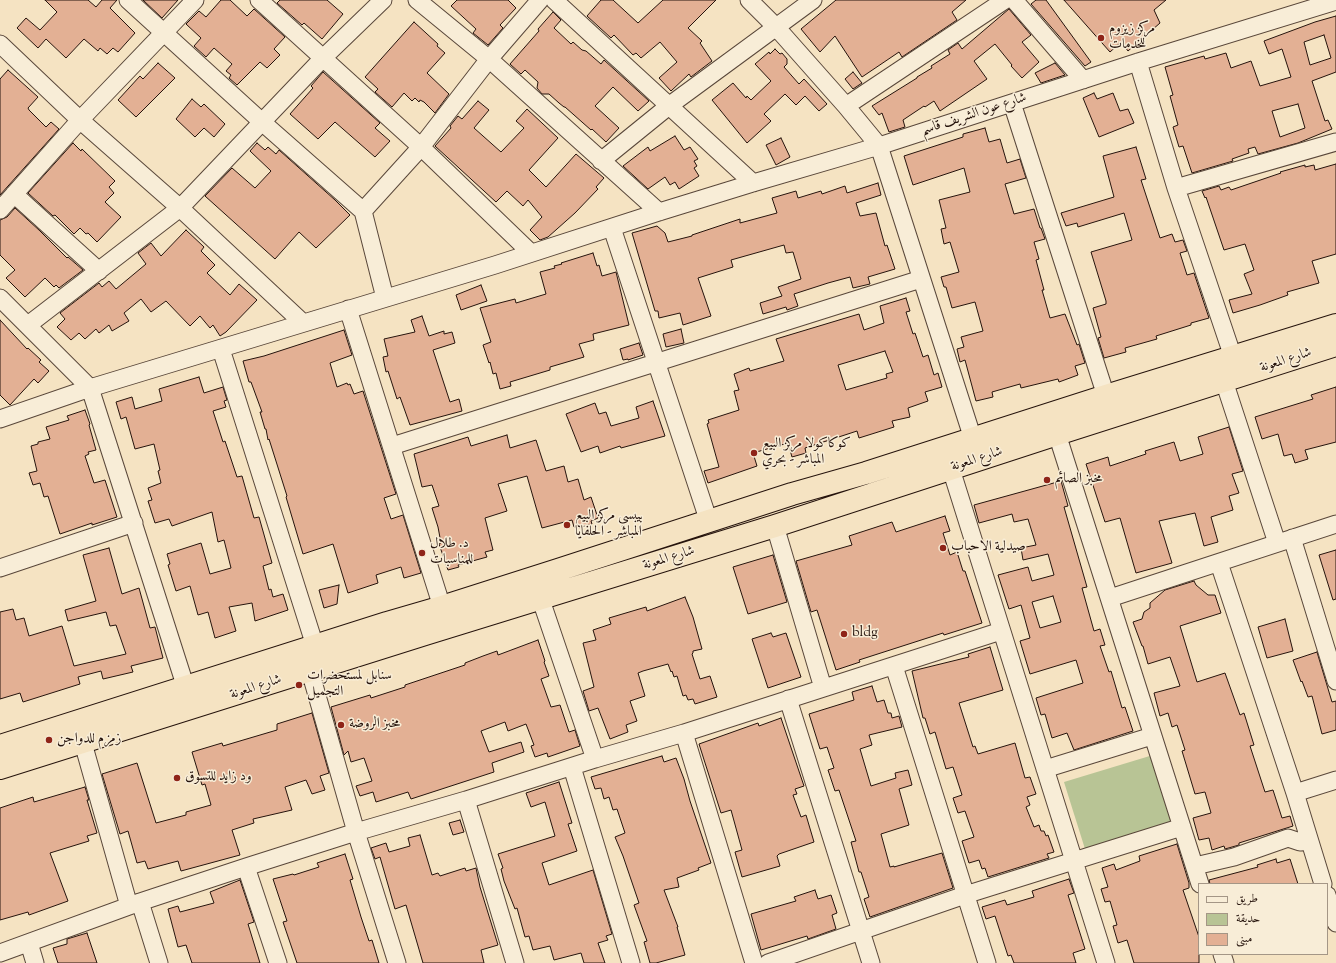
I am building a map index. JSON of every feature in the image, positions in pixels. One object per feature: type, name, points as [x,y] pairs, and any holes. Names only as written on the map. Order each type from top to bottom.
[{"type":"highway","name":"شارع المعونة","points":[[0,746],[387,623],[442,607],[792,494],[866,474],[1106,396],[1336,324]]},
{"type":"highway","name":"شارع المعونة","points":[[0,768],[425,634],[541,600],[775,526],[1336,345]]},
{"type":"street","points":[[128,0],[262,122],[363,211],[385,298]]},
{"type":"street","points":[[0,210],[80,120],[195,0]]},
{"type":"street","points":[[259,0],[421,147],[531,253]]},
{"type":"street","points":[[28,325],[180,208],[323,58],[383,0]]},
{"type":"street","points":[[417,0],[489,59],[659,212]]},
{"type":"street","points":[[363,211],[421,147],[489,59],[540,0]]},
{"type":"street","points":[[554,0],[670,105],[753,183]]},
{"type":"street","points":[[750,0],[846,106],[879,146],[973,439]]},
{"type":"street","points":[[601,161],[670,105],[813,0]]},
{"type":"street","points":[[846,106],[1005,0]]},
{"type":"street","points":[[1014,0],[1083,80]]},
{"type":"street","name":"شارع عون الشريف قاسم","points":[[0,418],[90,388],[303,324],[753,183],[879,146],[1316,3],[1336,1]]},
{"type":"street","points":[[0,44],[80,120],[180,208],[303,324]]},
{"type":"street","points":[[1138,62],[1176,188],[1233,357]]},
{"type":"street","points":[[1012,103],[1106,396]]},
{"type":"street","points":[[1176,188],[1336,142]]},
{"type":"street","points":[[14,194],[99,271]]},
{"type":"street","points":[[612,228],[709,522]]},
{"type":"street","points":[[392,446],[921,279]]},
{"type":"street","points":[[0,298],[90,388],[186,688]]},
{"type":"street","points":[[348,309],[442,607]]},
{"type":"street","points":[[221,349],[315,646]]},
{"type":"street","points":[[1224,381],[1336,681]]},
{"type":"street","points":[[1058,434],[1152,736],[1200,883]]},
{"type":"street","points":[[951,468],[1106,963]]},
{"type":"street","points":[[0,568],[134,523]]},
{"type":"street","points":[[1110,598],[1336,524]]},
{"type":"street","points":[[775,526],[823,688]]},
{"type":"street","points":[[1219,563],[1324,883]]},
{"type":"street","points":[[541,600],[595,759]]},
{"type":"street","points":[[0,953],[134,904],[246,867],[356,832],[684,733],[1001,631]]},
{"type":"street","points":[[894,666],[987,963]]},
{"type":"street","points":[[310,671],[356,832],[397,963]]},
{"type":"street","points":[[788,699],[871,963]]},
{"type":"street","points":[[684,733],[754,963]]},
{"type":"street","points":[[1046,769],[1152,736]]},
{"type":"street","points":[[83,743],[134,904],[159,963]]},
{"type":"street","points":[[572,767],[631,963]]},
{"type":"street","points":[[1295,793],[1336,780]]},
{"type":"street","points":[[466,800],[515,963]]},
{"type":"street","points":[[768,963],[965,895],[1182,828]]},
{"type":"street","points":[[1195,866],[1234,857],[1288,838],[1300,842],[1309,841]]},
{"type":"street","points":[[246,867],[278,963]]},
{"type":"street","points":[[1328,898],[1336,923]]},
{"type":"street","points":[[29,943],[35,963]]},
{"type":"green space","points":[[1153,755],[1174,822],[1085,849],[1064,782]]},
{"type":"building","points":[[45,0],[88,0],[96,7],[102,0],[117,0],[110,8],[135,33],[118,52],[113,48],[107,54],[100,48],[98,51],[84,39],[66,58],[46,39],[38,48],[17,28],[26,18],[40,30],[57,12]]},
{"type":"building","points":[[143,0],[178,0],[162,18]]},
{"type":"building","points":[[221,0],[230,0],[247,16],[254,9],[285,37],[274,49],[280,55],[267,68],[260,62],[237,85],[229,78],[231,75],[226,71],[232,64],[214,48],[206,57],[194,46],[201,38],[186,24],[199,11],[206,17]]},
{"type":"building","points":[[280,0],[327,0],[343,14],[322,39],[304,23],[302,25],[277,3]]},
{"type":"building","points":[[457,0],[508,0],[516,8],[500,25],[503,28],[488,45],[473,33],[476,29],[451,6]]},
{"type":"building","points":[[601,0],[613,0],[638,23],[663,0],[716,0],[688,28],[702,41],[700,43],[712,61],[691,77],[689,74],[671,91],[659,78],[677,62],[660,42],[641,58],[636,53],[633,55],[614,35],[611,38],[587,16]]},
{"type":"building","points":[[836,0],[966,0],[952,12],[957,20],[902,57],[899,52],[862,77],[835,36],[820,52],[801,29]]},
{"type":"building","points":[[1036,0],[1046,0],[1091,62],[1085,66],[1031,4]]},
{"type":"building","points":[[1064,0],[1166,0],[1154,10],[1160,23],[1128,51],[1121,42],[1110,52]]},
{"type":"building","points":[[1009,9],[1031,35],[1022,42],[1039,62],[1022,78],[995,44],[974,61],[987,79],[940,111],[934,101],[925,107],[924,106],[903,120],[905,127],[889,132],[882,113],[879,115],[872,106],[932,68],[931,66],[950,54],[948,50],[958,43],[962,49]]},
{"type":"building","points":[[553,12],[561,20],[554,28],[571,44],[573,42],[601,64],[604,60],[649,101],[638,111],[613,87],[595,106],[619,128],[606,142],[549,94],[542,94],[537,88],[538,82],[525,70],[521,74],[510,64],[539,31],[538,29]]},
{"type":"building","points":[[1336,16],[1336,72],[1312,81],[1325,121],[1328,120],[1332,129],[1298,143],[1258,154],[1255,147],[1248,149],[1249,153],[1232,159],[1233,161],[1192,173],[1183,146],[1179,147],[1173,127],[1178,125],[1170,96],[1173,95],[1165,67],[1204,56],[1205,59],[1226,53],[1231,68],[1251,61],[1260,86],[1291,77],[1282,49],[1269,54],[1264,41],[1315,22]],"holes":[[[1324,35],[1331,58],[1310,65],[1304,42]],[[1298,104],[1305,128],[1280,137],[1272,111]]]},
{"type":"building","points":[[414,22],[438,44],[437,46],[445,53],[427,73],[449,94],[435,113],[424,102],[420,100],[419,102],[415,98],[412,101],[404,93],[392,107],[375,92],[378,89],[365,77]]},
{"type":"building","points":[[775,49],[780,54],[782,53],[787,59],[787,64],[784,67],[799,84],[804,79],[827,104],[819,111],[805,96],[796,105],[785,94],[764,114],[771,121],[747,143],[712,100],[733,83],[746,98],[747,96],[751,100],[771,81],[755,64]]},
{"type":"building","points":[[158,63],[175,78],[136,117],[118,100],[140,76],[143,79]]},
{"type":"building","points":[[1055,63],[1065,75],[1041,83],[1035,73]]},
{"type":"building","points":[[8,70],[38,97],[28,108],[29,110],[46,127],[51,122],[59,129],[0,195],[0,79]]},
{"type":"building","points":[[323,72],[380,123],[375,128],[390,141],[375,157],[335,122],[318,139],[290,114],[313,88],[311,86]]},
{"type":"building","points":[[853,72],[862,83],[853,89],[845,79]]},
{"type":"building","points":[[1094,93],[1097,99],[1113,93],[1120,111],[1128,109],[1134,123],[1099,137],[1083,98]]},
{"type":"building","points":[[192,99],[201,107],[204,104],[225,124],[214,137],[204,128],[195,137],[176,119]]},
{"type":"building","points":[[478,101],[489,110],[474,128],[501,152],[524,128],[516,121],[527,109],[558,138],[529,170],[546,187],[576,154],[604,178],[596,187],[598,189],[575,213],[548,237],[540,240],[530,230],[542,217],[528,200],[523,206],[507,191],[496,202],[435,146],[451,128],[450,126],[458,116],[462,119]]},
{"type":"building","points":[[985,128],[989,142],[1000,139],[1007,163],[1020,159],[1026,178],[1005,184],[1014,214],[1034,209],[1045,239],[1034,242],[1039,259],[1036,260],[1044,290],[1042,290],[1050,318],[1065,314],[1077,345],[1079,344],[1085,363],[1075,366],[1078,375],[1059,382],[1058,379],[1021,388],[1020,384],[992,392],[993,397],[976,401],[965,360],[960,362],[957,349],[964,347],[961,337],[983,331],[975,302],[952,308],[946,287],[944,287],[941,277],[959,272],[950,242],[944,244],[941,229],[946,228],[939,200],[970,192],[964,168],[913,185],[904,156],[963,137],[963,134]]},
{"type":"building","points":[[675,136],[684,150],[690,147],[698,159],[694,161],[697,166],[694,168],[699,176],[679,189],[675,182],[670,185],[665,177],[648,189],[623,166],[648,147],[650,151]]},
{"type":"building","points":[[781,138],[790,157],[776,165],[766,145]]},
{"type":"building","points":[[73,143],[81,151],[82,149],[115,181],[109,187],[114,193],[105,202],[121,217],[97,242],[88,233],[86,234],[80,228],[74,234],[55,215],[53,216],[28,193]]},
{"type":"building","points":[[257,143],[265,150],[268,147],[276,154],[279,150],[350,215],[316,248],[299,232],[275,259],[205,196],[232,168],[255,188],[271,171],[250,151]]},
{"type":"building","points":[[1136,147],[1146,179],[1141,180],[1160,238],[1172,234],[1175,242],[1183,240],[1187,251],[1180,253],[1187,275],[1194,273],[1209,318],[1156,336],[1157,339],[1125,348],[1126,352],[1104,358],[1098,338],[1101,337],[1093,308],[1106,304],[1106,301],[1091,252],[1132,240],[1124,213],[1078,227],[1077,223],[1066,226],[1061,213],[1114,197],[1103,156]]},
{"type":"building","points":[[1336,164],[1336,254],[1312,261],[1319,283],[1287,292],[1288,295],[1233,313],[1229,300],[1252,294],[1244,274],[1254,270],[1245,244],[1224,250],[1206,197],[1205,198],[1202,191],[1219,186],[1221,190],[1229,187],[1231,190],[1281,173],[1280,172],[1305,165],[1305,167],[1314,165],[1315,170]]},
{"type":"building","points":[[878,183],[881,195],[856,203],[860,216],[876,213],[885,246],[887,245],[895,269],[868,277],[870,284],[853,288],[850,277],[794,294],[798,306],[787,310],[786,307],[763,314],[760,303],[782,296],[778,287],[801,279],[793,252],[786,253],[784,245],[731,260],[733,267],[698,278],[711,316],[683,325],[680,313],[659,318],[658,311],[655,311],[632,233],[657,226],[665,233],[668,242],[692,236],[740,219],[740,223],[777,213],[772,198],[796,191],[798,198],[821,191],[822,194],[845,186],[847,193]]},
{"type":"building","points":[[15,208],[67,258],[68,257],[83,270],[59,288],[56,285],[54,287],[45,278],[25,297],[6,278],[15,270],[0,255],[0,220],[7,217]]},
{"type":"building","points":[[186,230],[204,247],[201,251],[215,265],[207,273],[230,295],[239,284],[257,300],[226,332],[220,336],[213,325],[210,328],[200,316],[190,326],[166,301],[151,312],[141,299],[124,313],[129,321],[112,331],[109,325],[99,333],[96,329],[85,339],[79,333],[71,340],[57,327],[65,319],[60,313],[99,283],[102,287],[109,281],[116,289],[146,264],[138,253],[151,243],[161,256]]},
{"type":"building","points":[[593,253],[597,266],[599,265],[602,276],[616,272],[629,325],[593,334],[594,340],[579,344],[584,357],[550,367],[550,370],[510,382],[511,386],[500,389],[496,373],[493,374],[483,345],[491,342],[480,308],[515,299],[516,303],[546,294],[540,272],[555,268],[554,266],[562,264],[561,263]]},
{"type":"building","points":[[481,285],[487,301],[461,310],[456,295]]},
{"type":"building","points":[[906,298],[910,311],[906,312],[913,334],[915,333],[923,357],[928,355],[934,375],[938,373],[942,387],[925,392],[928,401],[908,408],[910,417],[892,421],[894,427],[859,438],[857,431],[805,448],[806,453],[792,457],[788,443],[753,453],[757,466],[708,483],[704,471],[719,467],[707,424],[709,423],[708,420],[739,410],[734,391],[739,390],[734,374],[749,368],[750,371],[784,361],[776,339],[859,314],[864,330],[884,323],[880,306]],"holes":[[[885,351],[893,372],[886,374],[887,378],[846,390],[838,365]]]},
{"type":"building","points":[[422,316],[429,336],[444,331],[444,334],[452,332],[455,343],[433,350],[450,402],[459,399],[462,411],[410,425],[400,397],[397,399],[388,371],[386,372],[383,357],[388,356],[384,339],[415,332],[411,320]]},
{"type":"building","points":[[0,320],[27,349],[28,348],[41,360],[39,362],[49,371],[38,383],[34,379],[10,405],[0,395]]},
{"type":"building","points":[[681,329],[684,343],[666,347],[663,334]]},
{"type":"building","points":[[344,330],[352,355],[330,363],[337,387],[347,383],[348,385],[350,384],[354,394],[363,391],[396,494],[384,498],[391,519],[403,515],[421,573],[404,578],[401,567],[376,575],[378,583],[348,593],[333,544],[303,554],[286,497],[287,496],[269,439],[268,440],[260,412],[262,412],[251,382],[249,382],[243,361],[264,356]]},
{"type":"building","points":[[639,343],[643,355],[628,360],[623,360],[620,349]]},
{"type":"building","points":[[199,377],[204,393],[223,387],[227,400],[224,401],[226,407],[213,411],[237,477],[242,476],[254,518],[259,517],[272,563],[263,566],[269,590],[271,589],[273,597],[283,594],[288,610],[255,621],[252,603],[229,607],[236,631],[215,638],[208,612],[198,615],[190,586],[176,591],[168,565],[170,564],[167,554],[201,543],[210,574],[231,568],[224,540],[218,542],[212,512],[172,526],[169,519],[155,523],[148,501],[152,500],[148,488],[161,483],[158,471],[160,470],[154,444],[135,449],[126,417],[121,419],[116,402],[132,397],[135,409],[162,401],[159,389]]},
{"type":"building","points":[[1336,387],[1336,442],[1305,450],[1308,459],[1295,463],[1292,454],[1284,456],[1278,434],[1262,439],[1255,417],[1313,399],[1311,395]]},
{"type":"building","points":[[653,401],[665,436],[621,448],[620,446],[600,453],[598,446],[581,452],[566,414],[595,403],[599,414],[606,412],[611,426],[639,418],[636,407]]},
{"type":"building","points":[[85,410],[96,450],[88,452],[89,454],[85,456],[94,483],[105,480],[117,517],[92,525],[92,523],[60,534],[48,496],[44,497],[40,483],[33,485],[29,473],[37,471],[31,446],[38,444],[38,442],[50,439],[46,427],[69,420],[67,416]]},
{"type":"building","points":[[1229,427],[1243,471],[1232,474],[1239,493],[1229,496],[1233,510],[1211,517],[1218,542],[1204,546],[1195,513],[1159,521],[1172,563],[1136,573],[1120,518],[1105,522],[1086,464],[1108,457],[1110,466],[1146,454],[1145,451],[1174,442],[1180,461],[1203,454],[1198,437]]},
{"type":"building","points":[[507,435],[510,448],[536,440],[546,471],[564,466],[568,482],[578,479],[584,500],[591,497],[598,518],[591,521],[592,524],[579,528],[579,526],[574,527],[572,520],[542,528],[527,476],[498,484],[507,511],[485,518],[493,550],[485,552],[487,557],[458,565],[459,567],[448,570],[439,544],[441,543],[438,527],[432,508],[439,506],[432,485],[422,487],[414,454],[468,437],[471,446]]},
{"type":"building","points":[[1061,481],[1068,506],[1064,507],[1087,587],[1082,588],[1094,631],[1100,629],[1105,645],[1100,646],[1109,672],[1111,671],[1122,708],[1125,707],[1133,731],[1074,750],[1067,733],[1052,738],[1045,714],[1041,715],[1036,698],[1083,683],[1076,660],[1030,674],[1020,641],[1030,638],[1021,605],[1009,609],[998,575],[1028,567],[1032,581],[1054,575],[1048,554],[1023,560],[1021,548],[1036,545],[1028,519],[1014,522],[1012,514],[979,523],[974,505]],"holes":[[[1053,596],[1061,622],[1040,628],[1032,602]]]},
{"type":"building","points":[[945,516],[950,531],[943,533],[950,555],[957,552],[963,571],[965,571],[982,623],[944,635],[943,633],[859,660],[860,662],[836,670],[817,610],[811,612],[796,561],[852,545],[849,536],[892,522],[896,532]]},
{"type":"building","points":[[109,548],[122,594],[139,588],[150,628],[155,627],[163,658],[131,666],[133,672],[103,679],[101,671],[78,677],[80,684],[23,702],[20,693],[0,699],[0,612],[13,609],[16,620],[24,618],[29,636],[62,626],[74,666],[126,654],[116,625],[110,626],[106,612],[68,621],[65,610],[96,601],[83,555]]},
{"type":"building","points":[[1336,550],[1336,599],[1333,600],[1319,555]]},
{"type":"building","points":[[773,555],[787,602],[748,614],[733,567]]},
{"type":"building","points":[[1194,581],[1196,585],[1208,595],[1215,595],[1221,613],[1180,626],[1197,682],[1225,673],[1240,715],[1244,713],[1254,745],[1250,746],[1265,792],[1273,790],[1282,818],[1290,816],[1293,826],[1225,849],[1224,846],[1212,850],[1209,838],[1199,840],[1193,818],[1211,813],[1205,792],[1195,794],[1182,751],[1185,750],[1177,725],[1172,727],[1168,713],[1160,716],[1154,693],[1180,686],[1170,657],[1148,664],[1143,646],[1133,622],[1142,619],[1144,612],[1150,608],[1150,603],[1165,590]]},
{"type":"building","points":[[339,585],[337,604],[324,608],[319,590]]},
{"type":"building","points":[[685,597],[693,617],[702,649],[693,651],[692,654],[700,679],[710,676],[717,697],[695,704],[693,699],[688,700],[686,695],[683,696],[677,676],[674,677],[668,664],[643,671],[638,673],[645,696],[630,701],[637,721],[626,725],[628,732],[610,739],[598,708],[589,711],[583,691],[594,687],[583,643],[596,640],[593,630],[611,624],[609,618],[646,607],[647,611]]},
{"type":"building","points":[[1285,619],[1293,651],[1267,658],[1258,627]]},
{"type":"building","points":[[771,633],[773,637],[786,633],[801,677],[768,688],[752,639]]},
{"type":"building","points":[[538,640],[549,676],[541,679],[551,707],[560,705],[569,732],[575,730],[580,746],[548,757],[547,753],[535,757],[531,746],[534,745],[526,724],[508,731],[505,722],[481,731],[489,752],[521,742],[524,752],[492,763],[494,772],[411,799],[408,792],[376,802],[373,792],[360,796],[356,786],[372,781],[364,758],[351,762],[348,751],[344,755],[331,707],[370,695],[371,698],[405,687],[405,685],[465,665],[465,663],[497,651],[498,655]]},
{"type":"building","points":[[990,647],[1003,690],[959,703],[973,747],[975,746],[978,754],[1015,743],[1025,778],[1030,777],[1036,794],[1027,797],[1030,805],[1026,807],[1034,827],[1039,825],[1041,831],[1044,831],[1046,836],[1048,835],[1054,852],[1047,854],[1049,858],[988,877],[985,868],[982,869],[979,860],[969,863],[962,841],[974,837],[965,811],[958,813],[953,798],[962,795],[953,767],[946,769],[935,732],[930,734],[925,718],[923,718],[912,671],[969,657],[968,654]]},
{"type":"building","points":[[1317,652],[1332,702],[1336,701],[1336,730],[1322,734],[1312,696],[1308,697],[1293,660]]},
{"type":"building","points":[[872,686],[877,702],[884,700],[888,713],[891,713],[892,718],[899,716],[902,727],[869,735],[872,745],[860,749],[871,786],[896,778],[895,773],[908,770],[912,785],[899,789],[909,825],[881,834],[890,867],[942,853],[953,888],[870,917],[864,899],[869,897],[861,872],[859,872],[851,842],[856,841],[839,790],[835,791],[828,770],[834,768],[827,747],[820,749],[809,714],[854,700],[852,692]]},
{"type":"building","points":[[312,713],[329,773],[320,776],[325,790],[312,794],[306,780],[285,787],[292,810],[253,819],[254,823],[232,830],[240,855],[181,871],[178,861],[148,869],[145,861],[137,863],[128,831],[120,834],[102,774],[137,763],[156,823],[186,815],[186,812],[211,805],[205,784],[202,785],[192,752],[222,743],[223,746],[277,730],[277,724]]},
{"type":"building","points":[[781,718],[804,786],[795,789],[797,794],[793,795],[801,817],[806,815],[814,842],[779,854],[777,856],[780,866],[742,877],[735,852],[742,850],[731,810],[721,813],[699,744],[758,723],[759,726]]},
{"type":"building","points":[[662,756],[664,762],[676,758],[711,863],[698,868],[699,870],[677,878],[679,887],[664,890],[678,927],[685,955],[656,963],[650,963],[644,942],[647,941],[634,905],[639,903],[615,837],[625,833],[617,809],[613,810],[609,797],[604,799],[601,788],[595,789],[591,777]]},
{"type":"building","points":[[559,782],[572,823],[568,824],[577,851],[542,863],[549,885],[593,870],[612,934],[606,936],[608,940],[598,943],[605,963],[584,963],[581,953],[554,960],[550,946],[533,950],[529,936],[525,937],[517,908],[515,909],[504,881],[501,869],[503,868],[498,854],[555,836],[545,802],[531,807],[526,793]]},
{"type":"building","points":[[85,787],[89,800],[87,800],[97,833],[87,836],[89,841],[50,853],[68,901],[29,915],[28,912],[0,920],[0,808],[33,797],[34,802]]},
{"type":"building","points":[[460,820],[464,832],[453,835],[449,823]]},
{"type":"building","points":[[420,835],[432,875],[438,873],[440,876],[465,868],[466,871],[476,868],[480,887],[498,945],[481,950],[484,963],[423,963],[406,905],[395,909],[380,857],[375,859],[371,848],[386,843],[389,852],[410,846],[408,838]]},
{"type":"building","points":[[1177,844],[1189,883],[1189,888],[1183,890],[1198,934],[1199,963],[1134,963],[1127,940],[1118,943],[1113,926],[1117,925],[1110,901],[1105,902],[1101,889],[1108,887],[1102,868],[1114,864],[1116,870],[1140,861],[1139,856]]},
{"type":"building","points":[[345,854],[353,879],[350,880],[361,917],[369,941],[372,940],[379,963],[297,963],[283,922],[287,921],[273,879],[294,875],[319,867],[317,863]]},
{"type":"building","points":[[1276,859],[1277,863],[1290,859],[1298,883],[1210,883],[1209,880],[1258,867],[1257,865]]},
{"type":"building","points":[[1069,879],[1074,893],[1068,895],[1085,949],[1073,953],[1076,963],[1014,963],[1011,955],[1008,956],[995,916],[986,919],[982,907],[1005,900],[1007,905],[1034,897],[1032,891]]},
{"type":"building","points":[[240,880],[254,922],[248,924],[260,963],[192,963],[186,945],[178,947],[168,909],[178,906],[180,912],[214,903],[210,892]]},
{"type":"building","points":[[815,890],[818,899],[831,895],[837,913],[832,915],[836,929],[808,939],[807,936],[761,950],[751,914],[796,901],[794,897]]},
{"type":"building","points":[[87,933],[97,963],[58,963],[53,948],[67,944],[67,939]]},
{"type":"place","name":"مركز زيزوم للخدمات","points":[[1101,38]]},
{"type":"place","name":"كوكاكولا مركز البيع المباشر - بحري","points":[[754,453]]},
{"type":"place","name":"مخبز الصائم","points":[[1047,480]]},
{"type":"place","name":"بيبسي مركز البيع المباشر - الحلفايا","points":[[567,525]]},
{"type":"place","name":"صيدلية الاحباب","points":[[943,548]]},
{"type":"place","name":"د. طلال للمناسبات","points":[[422,553]]},
{"type":"place","name":"bldg","points":[[844,634]]},
{"type":"place","name":"سنابل لمستحضرات التجميل","points":[[299,685]]},
{"type":"place","name":"مخبز الروضة","points":[[341,725]]},
{"type":"place","name":"زمزم للدواجن","points":[[49,740]]},
{"type":"place","name":"ود زايد للتسوق","points":[[177,778]]}]
